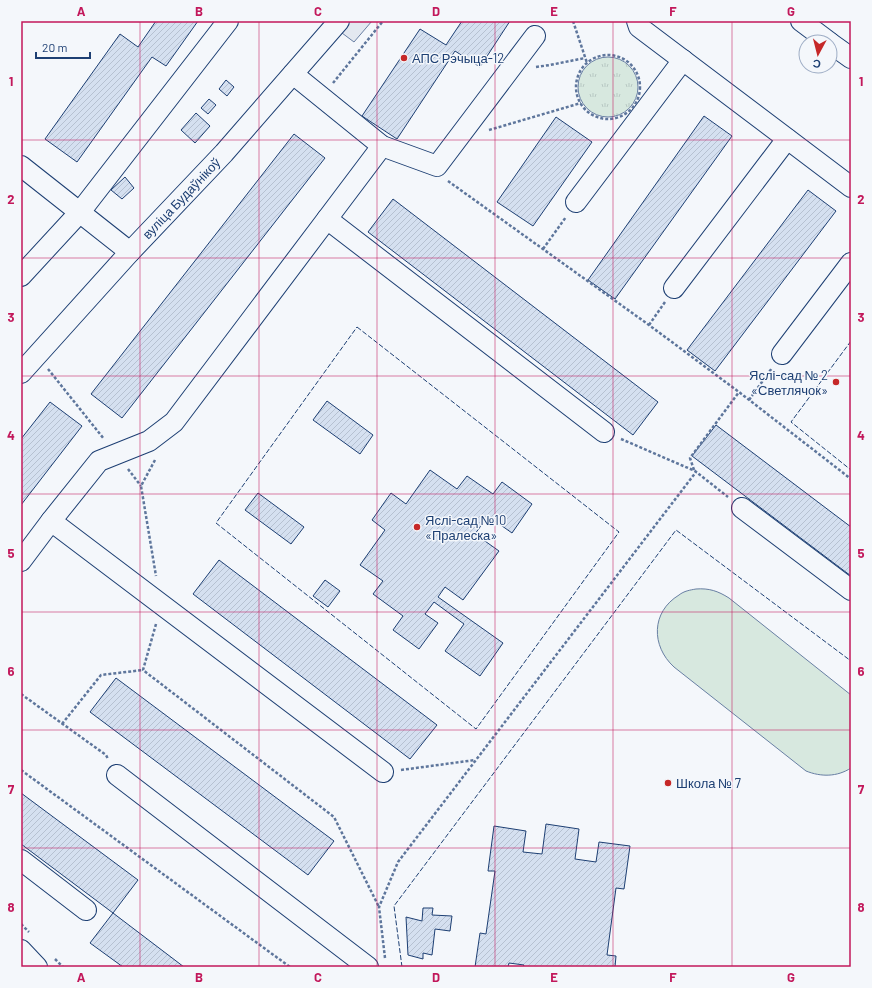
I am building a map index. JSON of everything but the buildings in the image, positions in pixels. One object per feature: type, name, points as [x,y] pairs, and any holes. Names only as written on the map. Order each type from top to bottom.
[{"type":"street","points":[[21,276],[80,212],[228,21]]},
{"type":"street","name":"вуліца Будаўнікоў","points":[[21,373],[130,252],[224,153],[339,21]]},
{"type":"street","points":[[637,21],[639,27],[851,187]]},
{"type":"street","points":[[801,21],[819,34]]},
{"type":"street","points":[[293,74],[382,146],[437,166],[535,36]]},
{"type":"street","points":[[838,48],[851,58]]},
{"type":"street","points":[[576,202],[683,60]]},
{"type":"street","points":[[674,288],[787,139]]},
{"type":"street","points":[[21,561],[99,461],[148,441],[174,422],[382,146]]},
{"type":"street","points":[[21,166],[130,252]]},
{"type":"street","points":[[327,220],[604,432]]},
{"type":"street","points":[[782,354],[851,263]]},
{"type":"street","points":[[742,508],[851,590]]},
{"type":"street","points":[[51,521],[383,772]]},
{"type":"street","points":[[117,775],[377,963]]},
{"type":"street","points":[[21,860],[86,910]]},
{"type":"street","points":[[21,950],[37,967]]},
{"type":"path","points":[[321,98],[383,21]]},
{"type":"path","points":[[573,21],[587,63]]},
{"type":"path","points":[[610,55],[622,58],[632,66],[640,82],[637,101],[630,111],[619,117],[607,119],[595,116],[585,108],[581,103],[576,85],[582,68],[587,63],[598,57],[610,55]]},
{"type":"path","points":[[510,69],[550,66],[585,58]]},
{"type":"path","points":[[486,131],[581,103]]},
{"type":"path","points":[[437,166],[443,178],[649,325],[739,392],[851,479]]},
{"type":"path","points":[[543,249],[576,202]]},
{"type":"path","points":[[649,325],[674,288]]},
{"type":"path","points":[[749,400],[782,354]]},
{"type":"path","points":[[38,355],[141,486],[161,604],[143,670]]},
{"type":"path","points":[[695,471],[690,458],[739,392]]},
{"type":"path","points":[[604,432],[695,471],[742,508]]},
{"type":"path","points":[[141,486],[158,454]]},
{"type":"path","points":[[377,963],[379,907],[398,862],[695,471]]},
{"type":"path","points":[[62,724],[100,675],[143,670],[334,817],[379,907]]},
{"type":"path","points":[[21,694],[106,755],[117,775]]},
{"type":"path","points":[[383,772],[476,760]]},
{"type":"path","points":[[21,770],[290,967]]},
{"type":"green space","points":[[608,57],[624,62],[629,66],[633,71],[638,87],[633,103],[629,108],[624,112],[608,117],[592,112],[587,108],[583,103],[578,87],[583,71],[587,66],[592,62]]},
{"type":"green space","points":[[689,590],[713,590],[729,598],[851,695],[851,768],[840,773],[829,775],[806,771],[674,667],[666,659],[661,649],[657,630],[663,610],[679,595]]},
{"type":"shaded area","points":[[339,21],[372,21],[354,42],[334,27]]},
{"type":"fence","points":[[357,327],[619,532],[476,729],[216,523],[357,327]]},
{"type":"fence","points":[[851,341],[791,422],[851,470]]},
{"type":"fence","points":[[402,967],[394,906],[676,530],[851,661]]},
{"type":"place","name":"АПС Рэчыца-12","points":[[404,58]]},
{"type":"place","name":"Яслі-сад № 2 «Светлячок»","points":[[836,382]]},
{"type":"place","name":"Яслі-сад №10 «Пралеска»","points":[[417,527]]},
{"type":"place","name":"Школа № 7","points":[[668,783]]}]
